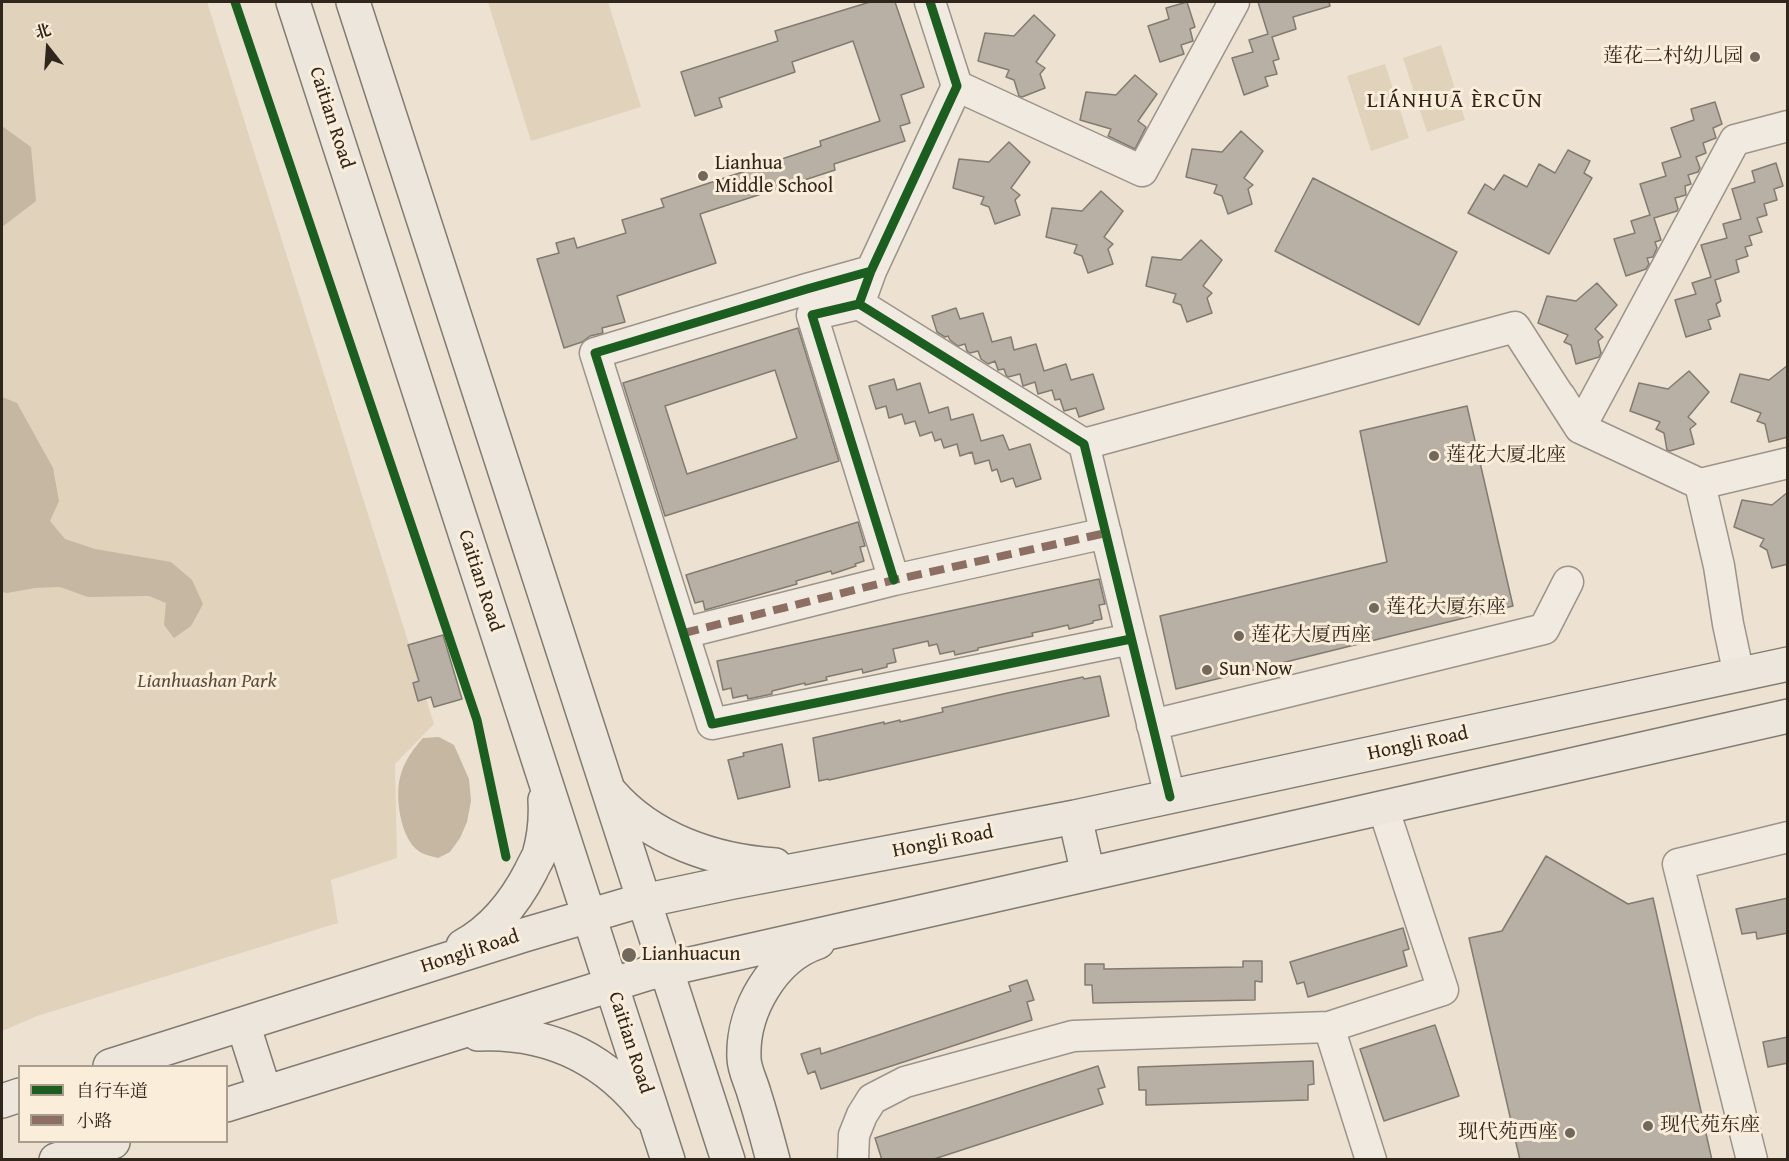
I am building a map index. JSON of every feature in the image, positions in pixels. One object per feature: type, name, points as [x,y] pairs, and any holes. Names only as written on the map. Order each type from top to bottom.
[{"type":"main road","name":"Caitian Road","points":[[293,2],[668,1160]]},
{"type":"main road","points":[[353,2],[728,1160]]},
{"type":"main road","name":"Hongli Road","points":[[113,1065],[589,915],[644,901],[1075,817],[1788,664]]},
{"type":"main road","points":[[228,1105],[611,984],[666,969],[1788,716]]},
{"type":"main road","points":[[431,964],[475,940],[502,915],[525,882],[539,855],[546,815],[544,777]]},
{"type":"main road","points":[[608,788],[627,808],[655,830],[708,853],[763,864],[843,862]]},
{"type":"main road","points":[[1075,817],[1088,873]]},
{"type":"main road","points":[[773,1160],[744,1060],[747,1024],[756,999],[774,973],[805,946],[875,922]]},
{"type":"main road","points":[[243,1024],[265,1093]]},
{"type":"main road","points":[[429,1041],[462,1035],[498,1034],[532,1037],[558,1044],[584,1057],[609,1075],[640,1103],[657,1126]]},
{"type":"main road","points":[[2,1101],[18,1096]]},
{"type":"main road","points":[[56,1160],[110,1143]]},
{"type":"street","points":[[859,304],[871,271],[957,86],[930,2]]},
{"type":"street","points":[[957,86],[1142,171],[1234,2]]},
{"type":"street","points":[[1580,428],[1736,140],[1788,126]]},
{"type":"street","points":[[871,271],[595,353],[712,724],[1131,639]]},
{"type":"street","points":[[894,580],[812,315],[859,304],[1084,444],[1170,797]]},
{"type":"street","points":[[1084,444],[1515,327],[1580,428],[1700,484],[1788,463]]},
{"type":"street","points":[[1560,396],[1580,428]]},
{"type":"street","points":[[1700,484],[1719,566],[1739,675]]},
{"type":"street","points":[[684,633],[894,580],[1106,533]]},
{"type":"street","points":[[1152,725],[1544,629],[1568,582]]},
{"type":"street","points":[[853,1160],[854,1135],[872,1099],[916,1078],[1073,1036],[1329,1027],[1443,990],[1383,807]]},
{"type":"street","points":[[1752,1160],[1678,864],[1788,837]]},
{"type":"street","points":[[1329,1027],[1371,1160]]},
{"type":"green space","name":"Lianhuashan Park","points":[[2,2],[207,2],[434,724],[395,764],[397,858],[331,880],[338,923],[37,1016],[2,1031]]},
{"type":"green space","points":[[488,2],[608,2],[641,107],[531,141]]},
{"type":"green space","points":[[1441,45],[1465,120],[1427,132],[1403,58]]},
{"type":"green space","points":[[1385,64],[1409,138],[1371,151],[1347,76]]},
{"type":"shaded area","points":[[2,126],[31,147],[36,201],[2,227]]},
{"type":"shaded area","points":[[2,397],[17,403],[53,468],[59,501],[50,521],[65,539],[95,549],[171,562],[192,580],[203,604],[191,626],[174,638],[164,625],[166,603],[149,596],[88,597],[60,587],[2,592]]},
{"type":"shaded area","points":[[439,737],[454,745],[469,779],[471,801],[467,822],[460,838],[450,852],[438,858],[420,852],[408,838],[400,816],[398,793],[403,769],[413,750],[423,738]]},
{"type":"building","points":[[870,2],[895,2],[924,87],[901,95],[910,123],[900,126],[905,141],[834,164],[835,170],[700,214],[716,263],[617,296],[625,322],[602,328],[603,333],[590,336],[582,342],[564,348],[537,259],[559,253],[556,243],[574,238],[577,248],[626,233],[622,220],[664,207],[661,199],[821,146],[820,141],[880,121],[853,41],[792,62],[795,72],[719,98],[722,107],[695,116],[681,72],[778,41],[775,31]]},
{"type":"building","points":[[1187,2],[1195,27],[1190,29],[1193,41],[1181,45],[1184,54],[1160,62],[1148,26],[1169,19],[1166,8]]},
{"type":"building","points":[[1258,2],[1329,2],[1330,6],[1293,17],[1296,29],[1272,37],[1279,59],[1273,61],[1277,74],[1265,77],[1268,86],[1244,95],[1232,58],[1253,52],[1249,40],[1268,34]]},
{"type":"building","points":[[1034,15],[1055,35],[1036,62],[1045,68],[1040,74],[1045,88],[1022,97],[1019,96],[1014,80],[1006,77],[1009,70],[978,61],[985,33],[1014,36]]},
{"type":"building","points":[[1135,75],[1157,94],[1138,121],[1146,127],[1135,149],[1108,136],[1111,129],[1080,120],[1086,92],[1116,95]]},
{"type":"building","points":[[1715,102],[1722,124],[1713,128],[1716,138],[1703,143],[1706,153],[1696,157],[1700,168],[1698,172],[1688,175],[1691,184],[1685,186],[1686,195],[1675,198],[1677,211],[1654,218],[1661,240],[1655,242],[1657,248],[1653,257],[1647,258],[1649,264],[1646,269],[1626,276],[1614,239],[1635,233],[1631,221],[1650,215],[1640,184],[1666,176],[1662,163],[1681,157],[1671,128],[1694,120],[1691,109]]},
{"type":"building","points":[[1241,131],[1263,151],[1244,178],[1253,185],[1248,189],[1252,204],[1228,214],[1222,196],[1214,193],[1217,185],[1186,177],[1192,149],[1222,152]]},
{"type":"building","points":[[1009,142],[1030,162],[1011,188],[1020,195],[1015,200],[1020,215],[995,224],[989,207],[981,204],[984,197],[953,188],[959,159],[989,162]]},
{"type":"building","points":[[1568,150],[1590,161],[1584,173],[1592,178],[1549,254],[1468,213],[1485,184],[1494,190],[1504,175],[1527,187],[1539,164],[1555,173]]},
{"type":"building","points":[[1776,163],[1783,186],[1774,189],[1777,200],[1764,204],[1767,215],[1757,218],[1762,232],[1749,236],[1752,245],[1745,247],[1748,256],[1736,260],[1739,272],[1715,280],[1721,301],[1716,304],[1720,316],[1708,320],[1711,329],[1686,337],[1675,300],[1696,294],[1692,283],[1711,277],[1701,245],[1727,238],[1723,224],[1741,219],[1732,189],[1755,182],[1752,171]]},
{"type":"building","points":[[1313,178],[1457,252],[1419,325],[1275,251]]},
{"type":"building","points":[[1101,191],[1123,211],[1104,237],[1113,244],[1108,249],[1113,264],[1088,273],[1082,256],[1074,253],[1077,245],[1046,237],[1052,208],[1082,211]]},
{"type":"building","points":[[1201,240],[1222,260],[1203,286],[1212,293],[1207,298],[1212,313],[1187,322],[1181,305],[1173,302],[1176,294],[1146,286],[1152,257],[1181,260]]},
{"type":"building","points":[[1597,283],[1617,305],[1595,329],[1603,337],[1598,341],[1601,353],[1599,357],[1576,364],[1571,345],[1564,342],[1568,335],[1538,323],[1547,296],[1576,301]]},
{"type":"building","points":[[956,308],[960,319],[983,313],[992,342],[1011,337],[1014,350],[1036,344],[1044,371],[1066,364],[1071,380],[1093,374],[1104,409],[1079,417],[1076,408],[1064,411],[1060,399],[1055,400],[1052,390],[1038,394],[1035,382],[1023,386],[1020,374],[1008,377],[1004,369],[998,370],[995,361],[988,364],[981,359],[978,351],[970,353],[965,344],[958,346],[948,336],[945,337],[937,332],[932,316]]},
{"type":"building","points":[[798,328],[839,461],[665,516],[623,383]],"holes":[[[775,370],[797,438],[687,474],[665,406]]]},
{"type":"building","points":[[1788,365],[1788,437],[1769,442],[1765,424],[1757,421],[1761,413],[1731,402],[1740,374],[1769,380]]},
{"type":"building","points":[[1689,371],[1709,392],[1688,417],[1696,424],[1690,429],[1694,444],[1670,451],[1667,450],[1664,433],[1656,429],[1660,422],[1630,411],[1639,383],[1668,389]]},
{"type":"building","points":[[894,379],[897,390],[920,383],[929,413],[948,407],[951,420],[973,414],[981,441],[1003,435],[1009,450],[1030,444],[1041,479],[1016,487],[1013,478],[1001,482],[997,469],[992,471],[989,460],[975,464],[972,452],[960,456],[957,444],[944,448],[941,439],[935,441],[932,432],[920,436],[915,421],[905,424],[902,414],[889,418],[886,406],[876,409],[869,386]]},
{"type":"building","points":[[1467,406],[1513,606],[1176,689],[1160,616],[1387,562],[1360,431]]},
{"type":"building","points":[[1788,492],[1788,564],[1772,568],[1767,550],[1760,546],[1764,539],[1734,527],[1742,500],[1772,505]]},
{"type":"building","points":[[858,522],[865,546],[860,547],[864,561],[855,564],[856,566],[832,574],[831,571],[796,581],[797,584],[705,610],[703,601],[695,603],[686,575]]},
{"type":"building","points":[[1099,579],[1105,604],[1099,605],[1102,619],[1093,621],[1093,623],[1069,629],[1068,625],[1032,633],[1033,636],[955,655],[954,651],[940,654],[937,644],[929,646],[928,641],[893,649],[896,662],[887,664],[887,667],[863,673],[862,669],[826,677],[827,680],[805,685],[805,683],[748,699],[747,695],[733,698],[731,688],[723,690],[717,661]]},
{"type":"building","points":[[443,635],[462,699],[434,707],[431,697],[418,701],[413,683],[419,681],[408,645]]},
{"type":"building","points":[[1100,676],[1109,716],[819,781],[813,738],[884,722],[884,724],[900,720],[900,722],[943,712],[942,708],[1003,694],[1083,677],[1084,679]]},
{"type":"building","points":[[782,744],[790,787],[738,799],[728,760],[744,756],[743,753]]},
{"type":"building","points":[[1546,856],[1628,904],[1653,898],[1712,1160],[1520,1160],[1469,938],[1502,931]]},
{"type":"building","points":[[1788,898],[1788,933],[1757,939],[1756,932],[1742,934],[1736,909]]},
{"type":"building","points":[[1403,928],[1409,949],[1403,951],[1407,966],[1308,997],[1304,982],[1297,984],[1290,962]]},
{"type":"building","points":[[1243,961],[1262,961],[1262,982],[1255,981],[1255,1000],[1093,1003],[1092,985],[1085,985],[1085,964],[1104,964],[1104,969],[1243,967]]},
{"type":"building","points":[[1027,980],[1034,1000],[1027,1002],[1032,1020],[821,1089],[815,1071],[808,1074],[801,1054],[820,1048],[821,1054],[1011,991],[1009,986]]},
{"type":"building","points":[[1435,1025],[1459,1096],[1384,1121],[1360,1049]]},
{"type":"building","points":[[1788,1037],[1788,1063],[1768,1067],[1763,1042]]},
{"type":"building","points":[[1313,1061],[1314,1084],[1308,1085],[1308,1100],[1146,1105],[1146,1090],[1139,1090],[1138,1067]]},
{"type":"building","points":[[1098,1066],[1105,1087],[1098,1089],[1103,1104],[931,1160],[882,1160],[875,1138]]},
{"type":"marked path","points":[[684,633],[894,580],[1106,533]]},
{"type":"cycle path","points":[[235,2],[477,720],[506,857]]},
{"type":"cycle path","points":[[930,2],[957,86],[871,271],[595,353],[712,724],[1131,639]]},
{"type":"cycle path","points":[[871,271],[859,304],[1084,444],[1170,797]]},
{"type":"cycle path","points":[[859,304],[812,315],[894,580]]},
{"type":"place","name":"莲花二村幼儿园","points":[[1755,57]]},
{"type":"place","name":"Lianhua Middle School","points":[[703,176]]},
{"type":"place","name":"莲花大厦北座","points":[[1434,456]]},
{"type":"place","name":"莲花大厦东座","points":[[1374,608]]},
{"type":"place","name":"莲花大厦西座","points":[[1239,636]]},
{"type":"place","name":"Sun Now","points":[[1207,670]]},
{"type":"place","name":"Lianhuacun","points":[[629,955]]},
{"type":"place","name":"现代苑东座","points":[[1648,1126]]},
{"type":"place","name":"现代苑西座","points":[[1570,1133]]},
{"type":"district","name":"LIÁNHUĀ ÈRCŪN","points":[[1455,101]]}]
